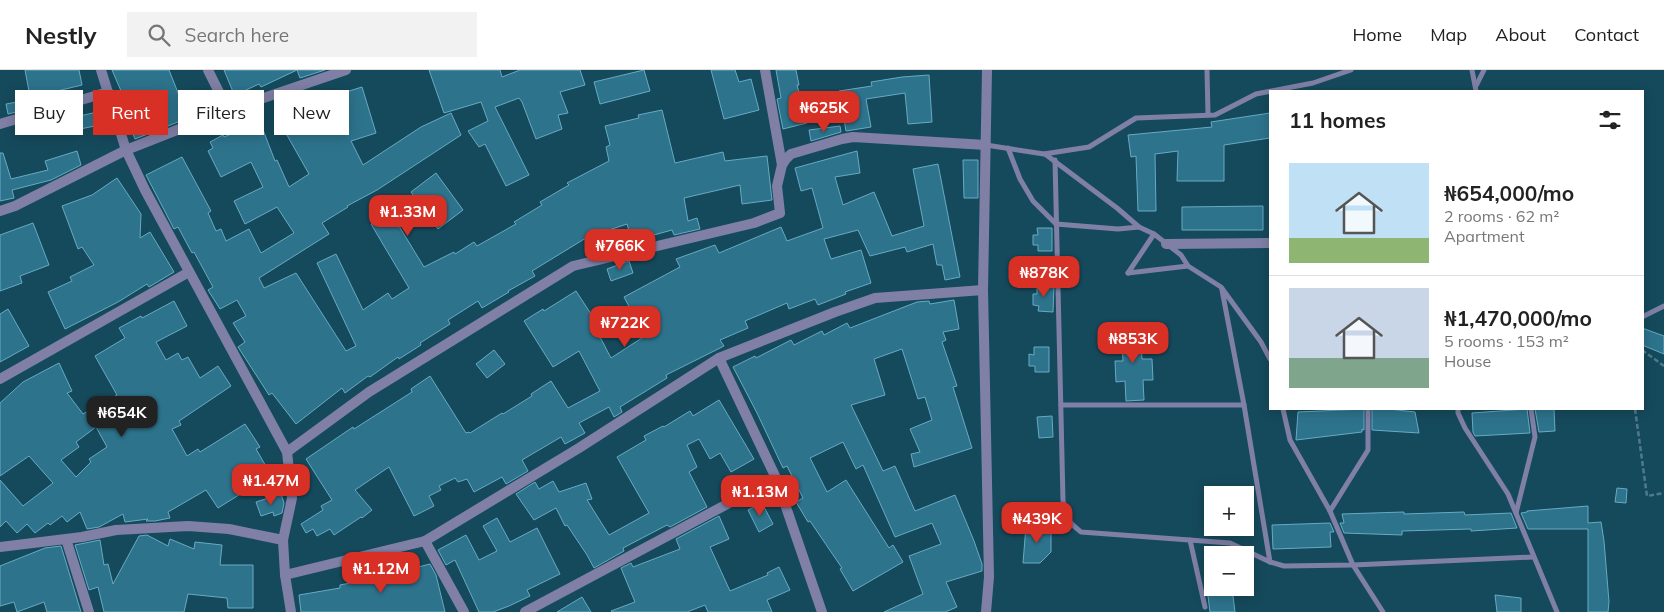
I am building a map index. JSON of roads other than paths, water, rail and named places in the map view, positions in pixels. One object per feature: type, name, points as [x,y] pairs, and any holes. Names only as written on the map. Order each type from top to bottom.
[{"type":"street","points":[[101,70],[107,90]]},
{"type":"street","points":[[208,70],[218,90]]},
{"type":"street","points":[[264,98],[346,70]]},
{"type":"street","points":[[287,452],[370,392],[573,266],[754,223],[780,213],[777,186],[782,165],[765,70]]},
{"type":"street","points":[[986,612],[989,578],[983,290],[987,70]]},
{"type":"street","points":[[0,124],[93,96]]},
{"type":"street","points":[[0,211],[15,206],[126,150],[178,130]]},
{"type":"street","points":[[121,135],[126,150],[145,190],[287,452],[292,498],[283,540],[285,575],[292,612]]},
{"type":"street","points":[[782,165],[791,154],[853,137],[986,144]]},
{"type":"street","points":[[1166,244],[1269,243]]},
{"type":"street","points":[[0,379],[189,272]]},
{"type":"street","points":[[285,575],[426,541],[579,448],[719,358],[875,298],[983,290]]},
{"type":"street","points":[[719,358],[776,478],[822,612]]},
{"type":"street","points":[[525,612],[776,478]]},
{"type":"street","points":[[0,547],[66,539],[116,530],[188,526],[229,529],[283,540]]},
{"type":"street","points":[[66,539],[89,612]]},
{"type":"street","points":[[426,541],[464,612]]},
{"type":"lane","points":[[1207,70],[1208,115]]},
{"type":"lane","points":[[1277,90],[1313,83],[1351,70]]},
{"type":"lane","points":[[1472,70],[1476,89]]},
{"type":"lane","points":[[1476,89],[1484,70]]},
{"type":"lane","points":[[986,144],[1044,154],[1089,147],[1136,118],[1215,115],[1256,94],[1269,91]]},
{"type":"lane","points":[[1008,148],[1020,179],[1034,201],[1056,224],[1118,229],[1138,227]]},
{"type":"lane","points":[[1044,154],[1055,160],[1117,208],[1138,227],[1154,234],[1181,255],[1188,266],[1221,287],[1261,342],[1269,357]]},
{"type":"lane","points":[[1055,160],[1063,500],[1064,512],[1069,523],[1081,532],[1230,543],[1270,562],[1284,566],[1533,557]]},
{"type":"lane","points":[[1154,234],[1128,274],[1188,266]]},
{"type":"lane","points":[[1221,287],[1244,405],[1270,562]]},
{"type":"lane","points":[[1644,316],[1664,306]]},
{"type":"lane","points":[[1061,405],[1244,405]]},
{"type":"lane","points":[[1283,410],[1290,440],[1330,511],[1353,565],[1383,612]]},
{"type":"lane","points":[[1330,511],[1368,450],[1368,410]]},
{"type":"lane","points":[[1458,410],[1465,428],[1508,494],[1556,612]]},
{"type":"lane","points":[[1516,513],[1534,438],[1531,410]]},
{"type":"lane","points":[[1190,540],[1205,607]]}]
